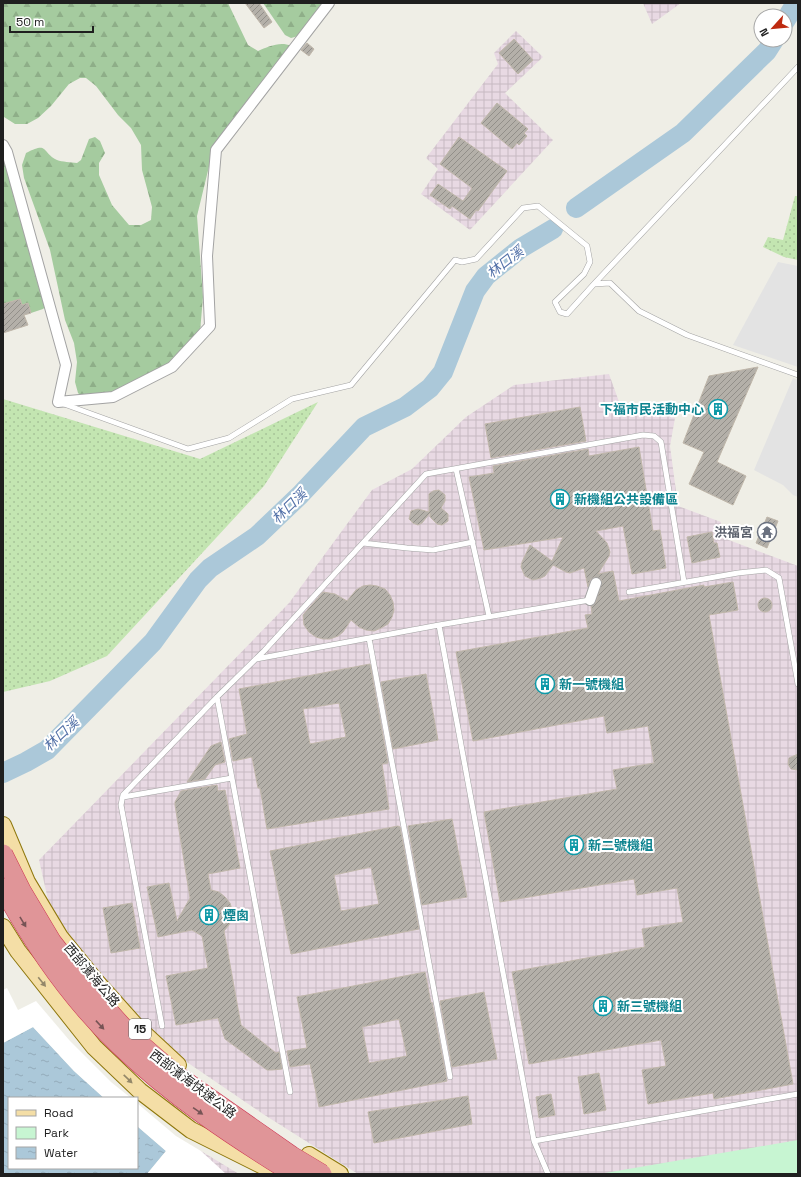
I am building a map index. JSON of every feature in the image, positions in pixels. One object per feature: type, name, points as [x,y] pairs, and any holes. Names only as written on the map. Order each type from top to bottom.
[{"type":"highway","name":"西部濱海快速公路","points":[[3,854],[21,890],[52,942],[87,986],[131,1036],[175,1074],[292,1156],[322,1174]]},
{"type":"highway","name":"西部濱海快速公路","points":[[3,888],[44,957],[85,1009],[118,1045],[195,1110],[294,1174]]},
{"type":"main road","name":"西部濱海公路","points":[[3,825],[27,882],[60,937],[94,979],[136,1026],[182,1069],[295,1147],[340,1174]]},
{"type":"main road","points":[[3,927],[18,951],[94,1047],[140,1091],[191,1130],[279,1174]]},
{"type":"street","points":[[3,145],[7,152],[66,365],[58,402],[113,397],[172,367],[210,326],[207,256],[216,150],[329,3]]},
{"type":"street","points":[[590,600],[596,583]]},
{"type":"street","points":[[234,1152],[252,1117]]},
{"type":"lane","points":[[58,402],[188,449],[229,438],[292,399],[351,385],[455,260],[462,262],[476,259],[523,208],[538,206],[587,246],[590,262],[584,274],[555,302],[560,312],[567,314],[798,66]]},
{"type":"lane","points":[[594,284],[610,283],[639,310],[687,335],[798,375]]},
{"type":"lane","points":[[162,1026],[121,805],[123,795],[217,697],[256,659],[426,474],[643,435],[654,436],[661,442],[684,582]]},
{"type":"lane","points":[[456,469],[490,616]]},
{"type":"lane","points":[[363,543],[433,550],[473,542]]},
{"type":"lane","points":[[629,592],[766,570],[779,578],[798,684]]},
{"type":"lane","points":[[256,659],[439,625],[590,600]]},
{"type":"lane","points":[[439,625],[534,1142],[548,1174]]},
{"type":"lane","points":[[369,638],[450,1077]]},
{"type":"lane","points":[[217,697],[290,1092]]},
{"type":"lane","points":[[123,797],[232,778]]},
{"type":"lane","points":[[534,1142],[798,1094]]},
{"type":"shaded area","points":[[643,3],[681,3],[652,24]]},
{"type":"shaded area","points":[[516,31],[543,57],[505,93],[553,140],[470,230],[421,194],[438,169],[426,158],[498,64],[494,53]]},
{"type":"shaded area","points":[[778,262],[798,266],[798,367],[733,345]]},
{"type":"shaded area","points":[[609,374],[622,410],[634,406],[675,418],[670,446],[678,506],[721,522],[718,536],[798,566],[798,1174],[358,1174],[263,1114],[175,1054],[98,977],[49,904],[39,860],[289,603],[372,490],[412,469],[466,417],[514,385]]},
{"type":"shaded area","points":[[793,378],[798,380],[798,497],[793,495],[783,485],[754,470]]},
{"type":"shaded area","points":[[201,1151],[239,1174],[179,1174]]},
{"type":"green space","points":[[3,3],[228,3],[248,45],[258,51],[278,44],[291,46],[240,119],[219,138],[213,150],[197,216],[203,297],[200,332],[180,355],[142,381],[121,392],[82,397],[78,393],[75,382],[77,362],[74,343],[65,320],[50,250],[24,178],[22,165],[26,153],[38,148],[44,149],[57,160],[77,163],[81,160],[89,139],[95,137],[100,141],[105,153],[99,163],[99,175],[112,205],[129,225],[141,225],[151,220],[152,207],[142,170],[141,145],[131,128],[118,115],[96,86],[86,78],[80,78],[69,84],[51,106],[38,118],[27,124],[15,124],[4,117]]},
{"type":"green space","points":[[263,3],[330,3],[302,35],[291,38],[285,35]]},
{"type":"green space","points":[[3,151],[46,306],[43,309],[31,313],[28,303],[22,305],[20,299],[3,304]]},
{"type":"green space","points":[[795,196],[798,196],[798,260],[784,257],[763,247],[768,237],[783,240]]},
{"type":"green space","points":[[3,399],[200,459],[318,402],[264,486],[107,656],[50,681],[3,692]]},
{"type":"green space","points":[[798,1140],[798,1174],[599,1174]]},
{"type":"water","points":[[33,1027],[74,1071],[103,1097],[8,1097],[8,1169],[138,1169],[138,1127],[166,1151],[147,1174],[3,1174],[3,1043]]},
{"type":"pier","points":[[7,988],[18,1010],[36,1001],[70,1041],[111,1082],[130,1097],[103,1097],[74,1071],[33,1027],[3,1043],[3,990]]},
{"type":"pier","points":[[138,1104],[176,1136],[201,1151],[226,1174],[147,1174],[166,1151],[138,1127]]},
{"type":"building","points":[[245,3],[259,3],[272,22],[264,28]]},
{"type":"building","points":[[514,39],[533,60],[518,74],[499,53]]},
{"type":"building","points":[[307,43],[314,49],[309,56],[301,50]]},
{"type":"building","points":[[497,103],[528,129],[524,133],[527,136],[519,145],[517,143],[512,149],[481,123]]},
{"type":"building","points":[[459,137],[507,171],[478,211],[476,210],[470,219],[452,206],[450,209],[430,195],[438,184],[463,201],[472,188],[440,164]]},
{"type":"building","points":[[20,299],[22,305],[28,303],[31,313],[24,315],[28,325],[3,333],[3,304]]},
{"type":"building","name":"下福市民活動中心","points":[[758,367],[717,462],[746,476],[733,505],[689,484],[704,452],[683,443],[709,376]]},
{"type":"building","points":[[580,407],[586,441],[491,458],[485,424]]},
{"type":"building","points":[[639,447],[653,531],[660,530],[666,568],[632,574],[623,526],[596,531],[607,543],[610,552],[598,574],[613,571],[619,601],[704,585],[704,587],[733,582],[738,610],[709,615],[793,1084],[714,1099],[713,1093],[648,1104],[642,1070],[666,1066],[661,1040],[529,1064],[512,972],[645,947],[642,929],[683,922],[677,888],[637,895],[634,879],[500,902],[484,812],[617,789],[613,770],[654,763],[648,726],[607,733],[604,716],[473,741],[456,652],[588,628],[585,615],[592,614],[591,606],[596,602],[602,582],[601,579],[594,577],[590,580],[588,587],[584,568],[570,573],[553,565],[545,576],[541,578],[533,580],[525,576],[521,567],[530,545],[552,561],[563,537],[484,550],[469,477],[494,473],[493,466],[588,449],[589,456]]},
{"type":"building","points":[[439,490],[445,495],[445,501],[441,508],[448,514],[448,521],[442,525],[437,524],[430,517],[430,513],[422,523],[418,525],[413,523],[409,519],[411,511],[418,509],[429,512],[429,494],[433,491]]},
{"type":"building","name":"洪福宮","points":[[767,517],[778,521],[767,548],[756,543]]},
{"type":"building","points":[[712,532],[714,543],[717,543],[720,557],[692,563],[687,537]]},
{"type":"building","points":[[370,585],[385,589],[390,595],[394,610],[388,624],[374,631],[359,627],[351,620],[343,632],[330,639],[316,637],[309,632],[304,625],[303,615],[323,592],[335,594],[347,601],[356,590],[363,586]]},
{"type":"building","points":[[765,598],[770,600],[772,605],[770,610],[765,612],[760,610],[758,605],[760,600]]},
{"type":"building","points":[[370,664],[388,763],[382,764],[389,809],[267,829],[260,788],[258,788],[252,757],[233,761],[229,739],[247,734],[239,689]],"holes":[[[339,703],[346,737],[310,744],[303,709]]]},
{"type":"building","points":[[426,674],[438,740],[393,749],[381,682]]},
{"type":"building","points":[[221,742],[225,762],[215,765],[205,779],[187,782],[211,746]]},
{"type":"building","points":[[798,754],[798,770],[791,769],[788,764],[789,758]]},
{"type":"building","points":[[217,785],[218,791],[225,790],[240,868],[208,874],[211,890],[219,892],[225,897],[230,903],[232,910],[232,918],[224,931],[241,1025],[276,1053],[279,1052],[282,1069],[267,1070],[225,1039],[218,1018],[176,1025],[166,976],[208,968],[202,936],[192,930],[158,937],[147,887],[169,883],[177,921],[190,898],[175,802],[181,791]]},
{"type":"building","points":[[452,819],[467,897],[422,905],[408,826]]},
{"type":"building","points":[[398,826],[400,827],[419,929],[291,954],[270,851]],"holes":[[[371,867],[379,904],[341,911],[334,875]]]},
{"type":"building","points":[[132,903],[140,948],[111,953],[103,908]]},
{"type":"building","points":[[425,972],[447,1081],[319,1107],[310,1064],[290,1067],[287,1051],[307,1048],[297,997]],"holes":[[[399,1019],[407,1056],[369,1063],[362,1027]]]},
{"type":"building","points":[[484,992],[497,1059],[452,1067],[440,1001]]},
{"type":"building","points":[[599,1073],[606,1110],[584,1114],[578,1077]]},
{"type":"building","points":[[551,1094],[555,1115],[539,1118],[536,1097]]},
{"type":"building","points":[[468,1096],[472,1124],[374,1143],[368,1112]]},
{"type":"waterway","name":"林口溪","points":[[793,8],[796,3]]},
{"type":"waterway","name":"林口溪","points":[[576,208],[683,133],[769,48]]},
{"type":"waterway","name":"林口溪","points":[[3,773],[47,750],[153,642],[198,580],[210,568],[257,536],[300,495],[364,427],[405,407],[430,388],[443,372],[475,291],[486,276],[521,248],[553,229]]},
{"type":"place","name":"下福市民活動中心","points":[[718,409]]},
{"type":"place","name":"新機組公共設備區","points":[[560,499]]},
{"type":"place","name":"洪福宮","points":[[767,532]]},
{"type":"place","name":"新一號機組","points":[[545,684]]},
{"type":"place","name":"新二號機組","points":[[574,845]]},
{"type":"place","name":"煙囪","points":[[209,915]]},
{"type":"place","name":"新三號機組","points":[[603,1006]]}]
